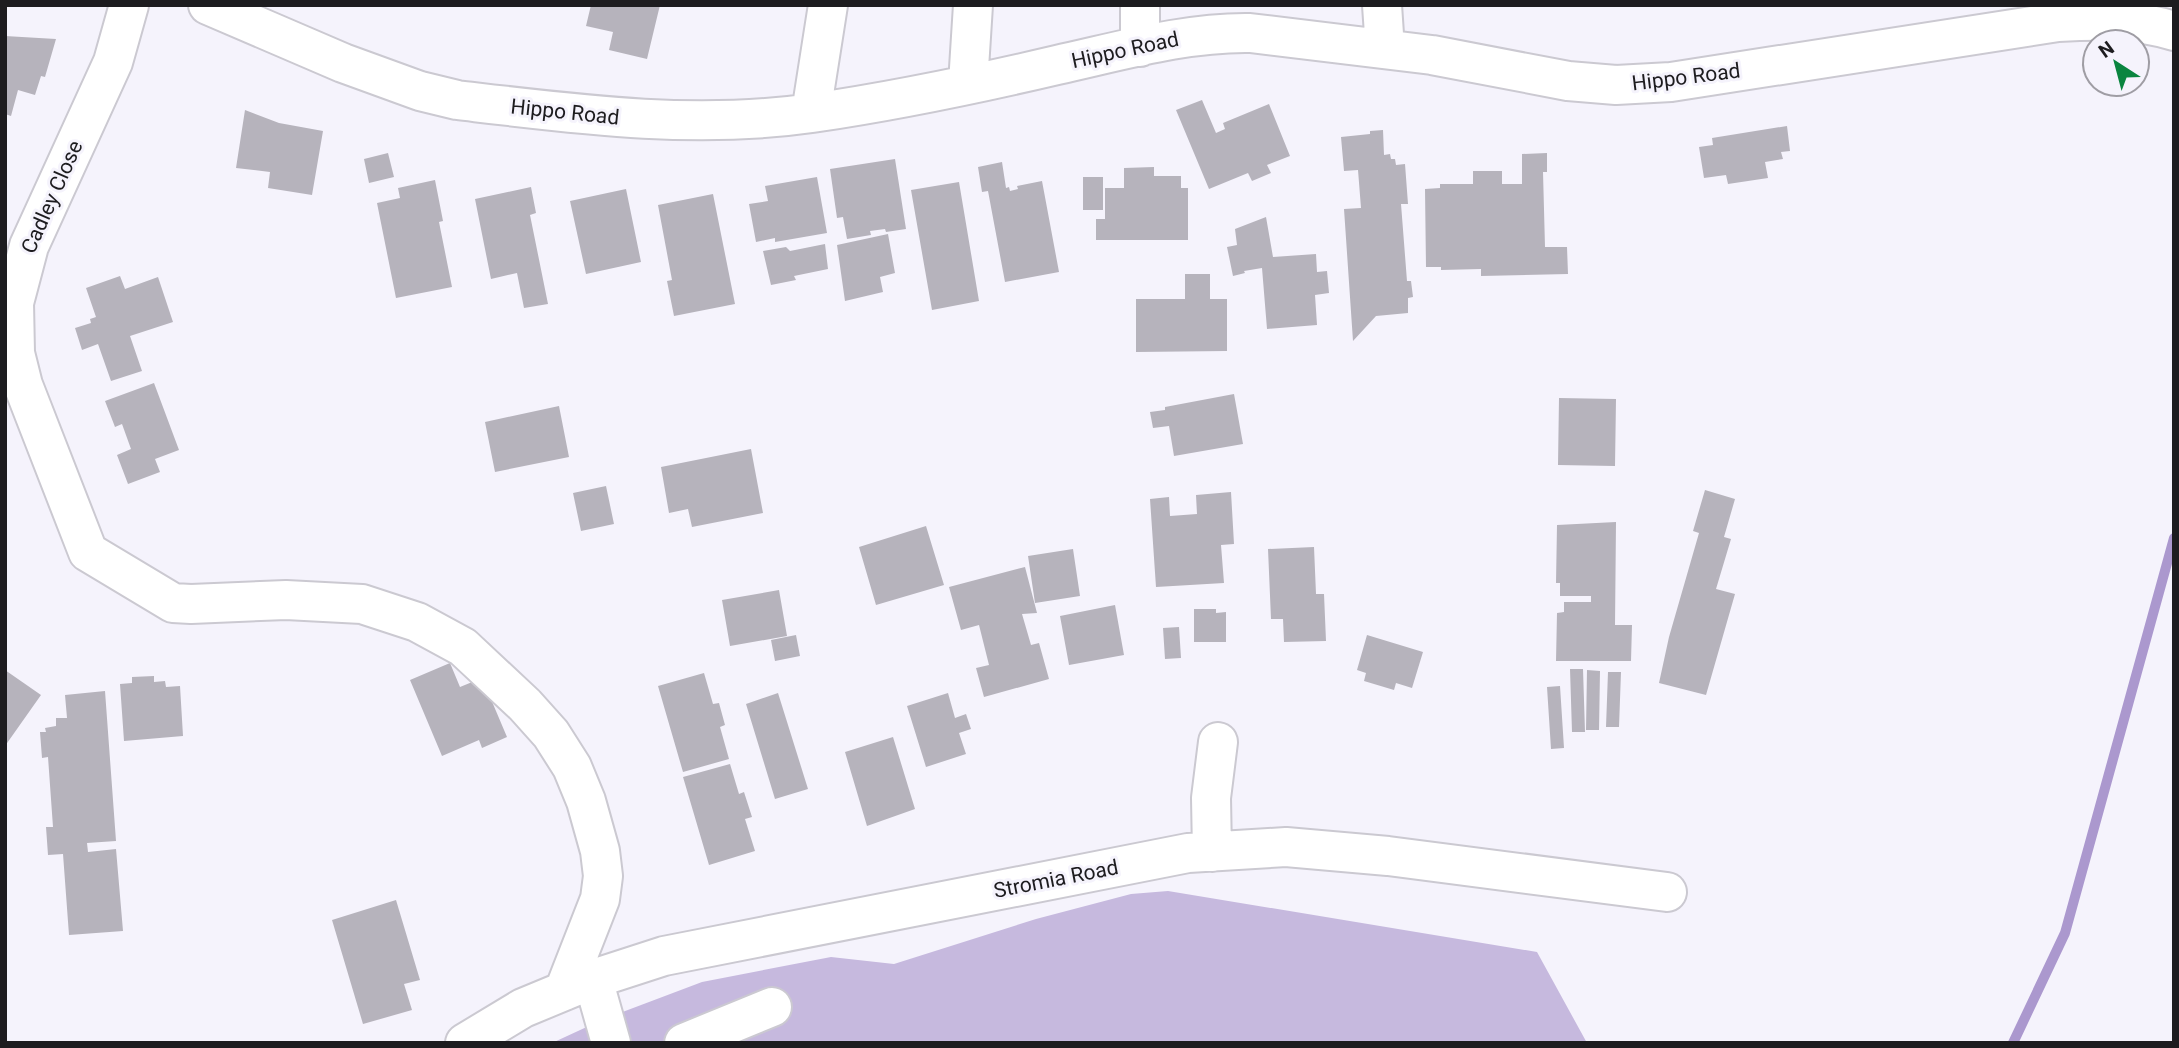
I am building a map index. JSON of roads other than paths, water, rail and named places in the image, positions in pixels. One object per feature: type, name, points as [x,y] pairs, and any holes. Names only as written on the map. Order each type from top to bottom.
[{"type":"street","name":"Cadley Close","points":[[129,5],[113,62],[29,246],[13,303],[15,354],[23,385],[88,552],[173,603],[286,600],[362,604],[417,622],[463,647],[525,705],[551,734],[572,767],[586,801],[600,850],[603,876],[600,899],[578,985]]},
{"type":"street","name":"Hippo Road","points":[[208,5],[343,63],[420,91],[457,100],[652,120],[759,118],[811,113],[1221,32],[1250,33],[1432,55],[1568,81],[1616,85],[1671,82],[2048,14],[2148,23],[2174,31]]},
{"type":"street","points":[[811,113],[828,5]]},
{"type":"street","points":[[968,84],[973,5]]},
{"type":"street","points":[[1140,5],[1140,47]]},
{"type":"street","points":[[1382,5],[1385,49]]},
{"type":"street","points":[[1212,852],[1211,798],[1219,741]]},
{"type":"street","name":"Stromia Road","points":[[466,1043],[523,1008],[578,985],[664,956],[1188,853],[1286,847],[1388,856],[1667,892]]},
{"type":"street","points":[[578,985],[611,1043]]},
{"type":"street","points":[[684,1043],[772,1007]]},
{"type":"waterway","points":[[2013,1043],[2065,933],[2174,538]]}]
